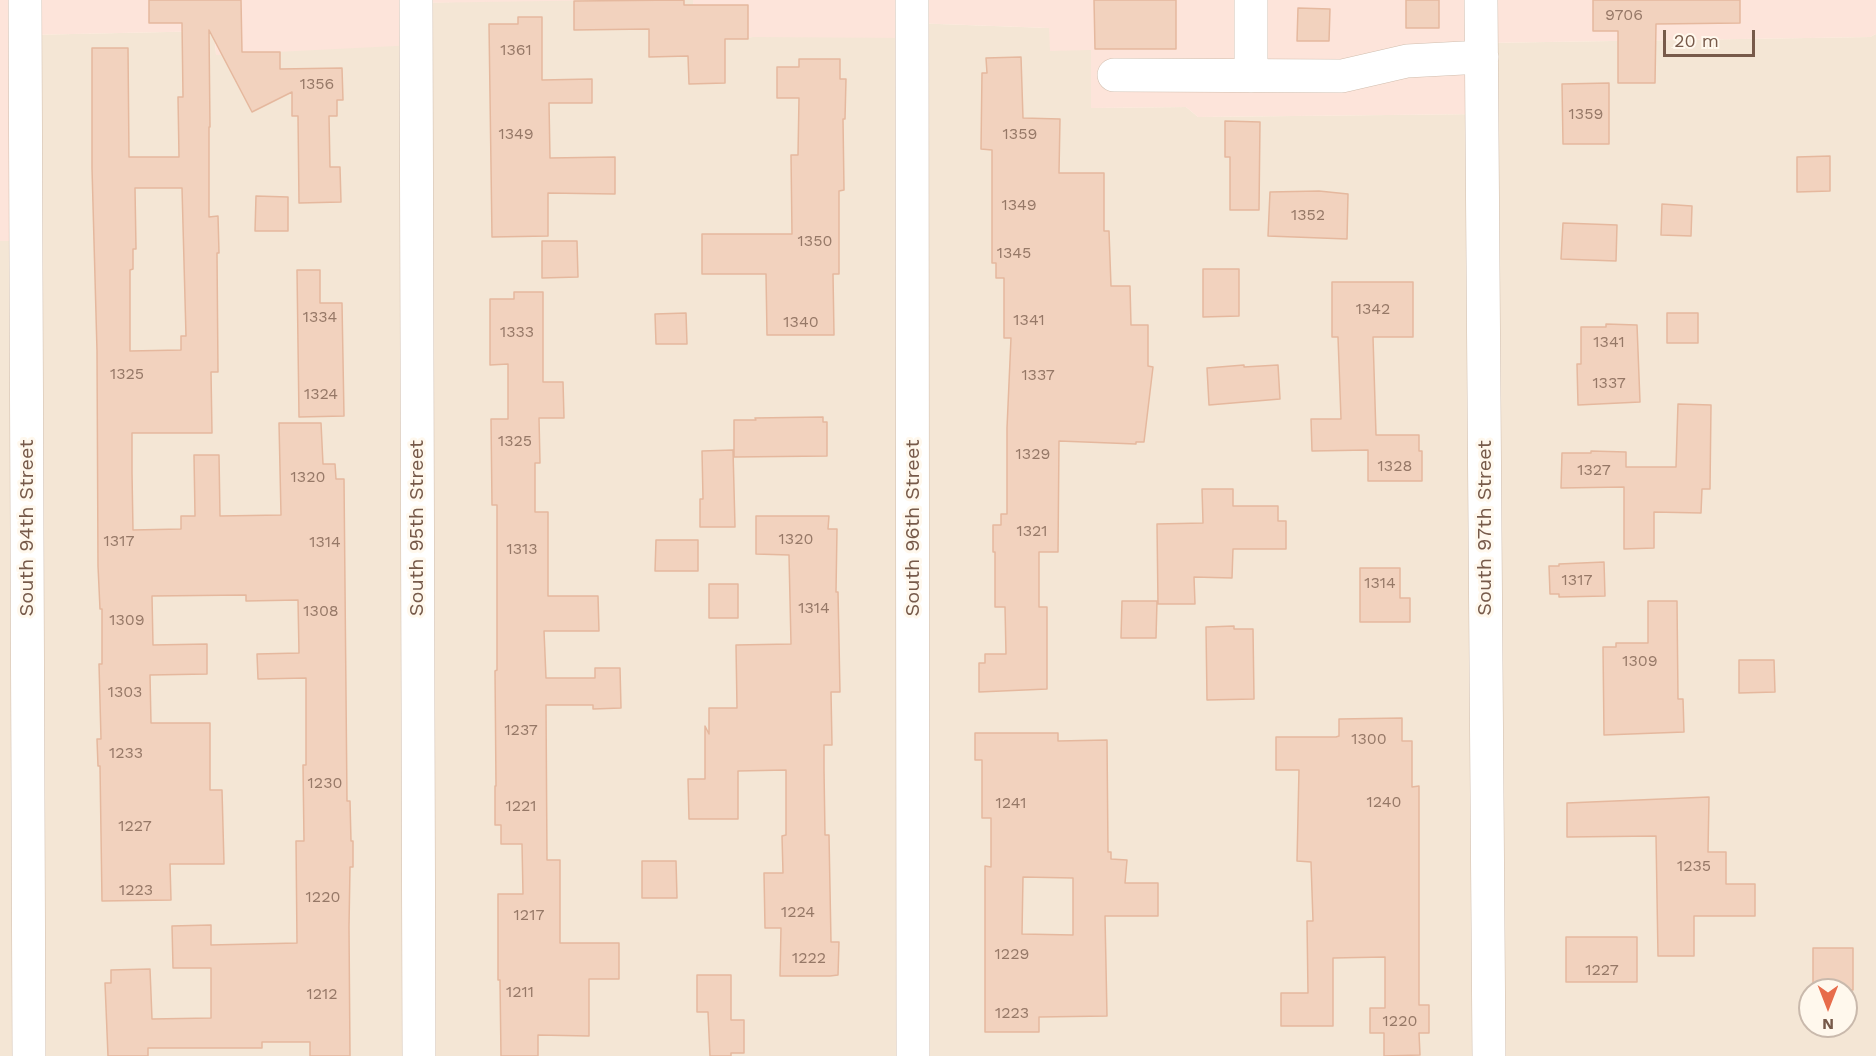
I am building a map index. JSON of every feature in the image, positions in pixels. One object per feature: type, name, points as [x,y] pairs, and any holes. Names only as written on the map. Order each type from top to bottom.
[{"type":"street","name":"South 94th Street","points":[[25,0],[13,35],[13,217],[29,1056]]},
{"type":"street","name":"South 95th Street","points":[[416,0],[419,1056]]},
{"type":"street","name":"South 96th Street","points":[[912,0],[913,1056]]},
{"type":"street","points":[[1251,0],[1251,76]]},
{"type":"street","name":"South 97th Street","points":[[1481,0],[1489,1056]]},
{"type":"street","points":[[1114,75],[1342,76],[1407,61],[1482,57]]},
{"type":"shaded area","points":[[0,0],[617,0],[416,3],[416,45],[216,55],[214,31],[26,35],[26,241],[0,241]]},
{"type":"shaded area","points":[[693,0],[696,42],[912,23],[1049,28],[1091,50],[1091,108],[1186,107],[1198,117],[1482,114],[1482,43],[1870,37],[1876,34],[1876,1056],[0,1056],[0,241],[26,241],[25,35],[214,31],[216,54],[415,3]]},
{"type":"shaded area","points":[[693,0],[1876,0],[1876,34],[1870,37],[1482,43],[1482,114],[1198,117],[1186,107],[1091,108],[1091,50],[1050,51],[1049,28],[912,23],[912,38],[753,37],[695,42]]},
{"type":"building","points":[[149,0],[241,0],[242,52],[280,52],[280,69],[342,68],[343,100],[337,100],[337,116],[329,116],[330,167],[340,167],[341,202],[299,203],[298,116],[292,116],[292,92],[252,112],[209,30],[209,217],[218,216],[219,253],[217,253],[218,372],[211,372],[212,433],[132,433],[132,473],[133,530],[181,529],[181,516],[195,516],[194,455],[219,455],[220,516],[281,515],[279,423],[321,423],[323,464],[335,464],[336,479],[344,479],[347,801],[350,801],[351,841],[353,841],[349,927],[350,1056],[310,1056],[310,1042],[262,1042],[262,1048],[148,1048],[148,1056],[108,1056],[105,983],[111,983],[111,970],[150,969],[152,1019],[211,1018],[211,968],[173,968],[172,926],[211,925],[211,945],[297,943],[296,841],[304,841],[303,765],[306,765],[306,678],[258,679],[257,654],[299,653],[298,600],[246,601],[246,595],[152,596],[153,645],[207,644],[207,674],[150,675],[151,723],[210,723],[210,790],[222,790],[224,864],[170,864],[171,900],[102,901],[100,766],[98,766],[97,739],[101,739],[99,664],[102,664],[102,609],[100,609],[98,566],[92,48],[128,48],[129,157],[179,157],[178,97],[183,97],[182,23],[149,23]],"holes":[[[135,188],[182,188],[186,336],[181,336],[181,350],[130,351],[130,270],[133,269],[133,249],[136,249]]]},
{"type":"building","points":[[684,0],[684,5],[748,5],[748,39],[725,39],[725,83],[689,84],[688,56],[649,57],[649,29],[574,30],[574,1]]},
{"type":"building","points":[[1094,0],[1176,0],[1176,49],[1095,49]]},
{"type":"building","points":[[1406,0],[1439,0],[1439,28],[1406,28]]},
{"type":"building","points":[[1593,0],[1740,0],[1740,23],[1656,24],[1655,83],[1618,83],[1618,31],[1593,31]]},
{"type":"building","points":[[1298,8],[1330,9],[1329,41],[1297,41]]},
{"type":"building","points":[[518,17],[542,17],[542,80],[592,79],[592,103],[549,103],[550,158],[615,157],[615,194],[548,193],[548,236],[492,237],[489,24],[518,24]]},
{"type":"building","points":[[1021,57],[1023,118],[1060,119],[1059,173],[1104,173],[1104,231],[1109,231],[1111,286],[1130,286],[1131,325],[1148,325],[1148,366],[1153,367],[1144,442],[1136,442],[1136,444],[1059,441],[1058,552],[1039,552],[1039,607],[1047,607],[1047,689],[979,692],[979,663],[985,663],[985,654],[1006,654],[1005,607],[995,607],[993,525],[1001,525],[1001,514],[1007,514],[1007,428],[1011,338],[1004,338],[1004,278],[996,278],[996,263],[992,263],[992,150],[981,149],[982,73],[987,73],[986,58]]},
{"type":"building","points":[[799,59],[840,59],[840,79],[846,79],[845,119],[843,119],[844,190],[839,191],[839,274],[833,274],[834,335],[767,335],[766,274],[702,274],[702,234],[792,234],[791,155],[798,155],[799,98],[777,98],[777,67],[799,67]]},
{"type":"building","points":[[1609,83],[1609,144],[1563,144],[1562,84]]},
{"type":"building","points":[[1225,121],[1260,122],[1259,210],[1230,210],[1230,157],[1225,157]]},
{"type":"building","points":[[1830,156],[1830,191],[1797,192],[1797,157]]},
{"type":"building","points":[[1319,191],[1348,194],[1347,239],[1268,236],[1270,192]]},
{"type":"building","points":[[256,196],[288,197],[288,231],[255,231]]},
{"type":"building","points":[[1662,204],[1692,206],[1691,236],[1661,235]]},
{"type":"building","points":[[1563,223],[1617,225],[1616,261],[1561,259]]},
{"type":"building","points":[[542,241],[577,241],[578,277],[542,278]]},
{"type":"building","points":[[1203,269],[1239,269],[1239,316],[1203,317]]},
{"type":"building","points":[[297,270],[320,270],[320,303],[342,303],[344,416],[299,417]]},
{"type":"building","points":[[1332,282],[1413,282],[1413,337],[1373,337],[1376,435],[1419,435],[1419,451],[1422,451],[1422,481],[1368,481],[1368,450],[1312,451],[1311,419],[1341,419],[1338,337],[1332,337]]},
{"type":"building","points":[[514,292],[543,292],[543,382],[563,382],[564,418],[539,418],[540,463],[535,463],[535,512],[548,512],[548,596],[598,596],[599,631],[544,631],[546,678],[595,678],[595,668],[620,668],[621,708],[593,709],[593,705],[546,705],[547,860],[560,860],[560,943],[619,943],[619,979],[589,979],[589,1036],[538,1035],[538,1056],[501,1056],[500,980],[498,980],[498,894],[523,894],[522,844],[501,844],[501,825],[495,825],[497,505],[492,505],[491,419],[508,419],[508,364],[490,365],[490,299],[514,299]]},
{"type":"building","points":[[686,313],[687,344],[656,344],[655,314]]},
{"type":"building","points":[[1667,313],[1698,313],[1698,343],[1667,343]]},
{"type":"building","points":[[1606,324],[1637,325],[1640,402],[1578,405],[1577,364],[1581,364],[1581,327],[1606,327]]},
{"type":"building","points":[[1244,365],[1244,367],[1278,365],[1280,399],[1209,405],[1207,368]]},
{"type":"building","points":[[1678,404],[1711,405],[1710,489],[1702,489],[1701,513],[1654,512],[1654,548],[1624,549],[1624,487],[1561,488],[1562,453],[1626,452],[1626,467],[1676,467]]},
{"type":"building","points":[[823,417],[823,422],[827,422],[827,456],[734,457],[734,420]]},
{"type":"building","points":[[733,450],[735,527],[700,527],[700,499],[703,499],[702,451]]},
{"type":"building","points":[[1202,489],[1233,489],[1233,506],[1278,506],[1278,521],[1286,521],[1286,549],[1233,549],[1232,578],[1194,577],[1195,604],[1158,604],[1157,524],[1203,523]]},
{"type":"building","points":[[756,516],[829,516],[828,529],[837,529],[836,592],[838,592],[840,692],[831,692],[832,745],[824,745],[824,770],[825,835],[829,835],[831,942],[839,942],[838,975],[780,976],[781,928],[765,928],[764,873],[783,873],[782,836],[786,835],[786,770],[738,771],[738,819],[689,819],[688,779],[705,779],[705,726],[709,734],[709,708],[737,708],[736,645],[791,644],[789,555],[756,554]]},
{"type":"building","points":[[656,540],[698,540],[698,571],[655,571]]},
{"type":"building","points":[[1604,562],[1605,596],[1559,597],[1559,594],[1550,594],[1549,566]]},
{"type":"building","points":[[1360,568],[1400,568],[1400,598],[1410,598],[1410,622],[1360,622]]},
{"type":"building","points":[[709,584],[738,584],[738,618],[709,618]]},
{"type":"building","points":[[1122,601],[1157,601],[1156,638],[1121,638]]},
{"type":"building","points":[[1648,601],[1677,601],[1678,699],[1683,699],[1684,732],[1604,735],[1603,647],[1616,647],[1616,643],[1648,643]]},
{"type":"building","points":[[1234,626],[1234,629],[1253,629],[1254,699],[1207,700],[1206,627]]},
{"type":"building","points":[[1739,660],[1774,660],[1775,692],[1739,693]]},
{"type":"building","points":[[1402,718],[1402,741],[1412,741],[1412,787],[1419,786],[1419,1005],[1429,1005],[1429,1033],[1419,1033],[1420,1055],[1384,1056],[1384,1033],[1370,1033],[1370,1008],[1385,1008],[1385,957],[1333,958],[1333,1026],[1281,1026],[1281,993],[1308,993],[1307,921],[1313,921],[1311,862],[1297,861],[1299,770],[1276,770],[1276,737],[1336,737],[1339,736],[1339,719]]},
{"type":"building","points":[[975,733],[1058,733],[1058,741],[1107,740],[1108,852],[1111,852],[1111,859],[1127,860],[1125,883],[1158,883],[1158,916],[1105,916],[1107,1016],[1039,1017],[1039,1032],[985,1032],[985,866],[991,867],[991,818],[982,818],[982,760],[975,760]],"holes":[[[1023,877],[1073,878],[1073,935],[1022,934]]]},
{"type":"building","points":[[1709,797],[1708,852],[1726,852],[1726,884],[1755,884],[1755,916],[1694,916],[1694,956],[1658,956],[1656,836],[1567,837],[1567,803]]},
{"type":"building","points":[[642,861],[676,861],[677,898],[642,898]]},
{"type":"building","points":[[1566,937],[1637,937],[1637,982],[1566,982]]},
{"type":"building","points":[[1813,948],[1853,948],[1853,978],[1813,978]]},
{"type":"building","points":[[697,975],[731,975],[731,1020],[744,1020],[744,1053],[731,1053],[731,1056],[710,1056],[708,1012],[697,1012]]}]
